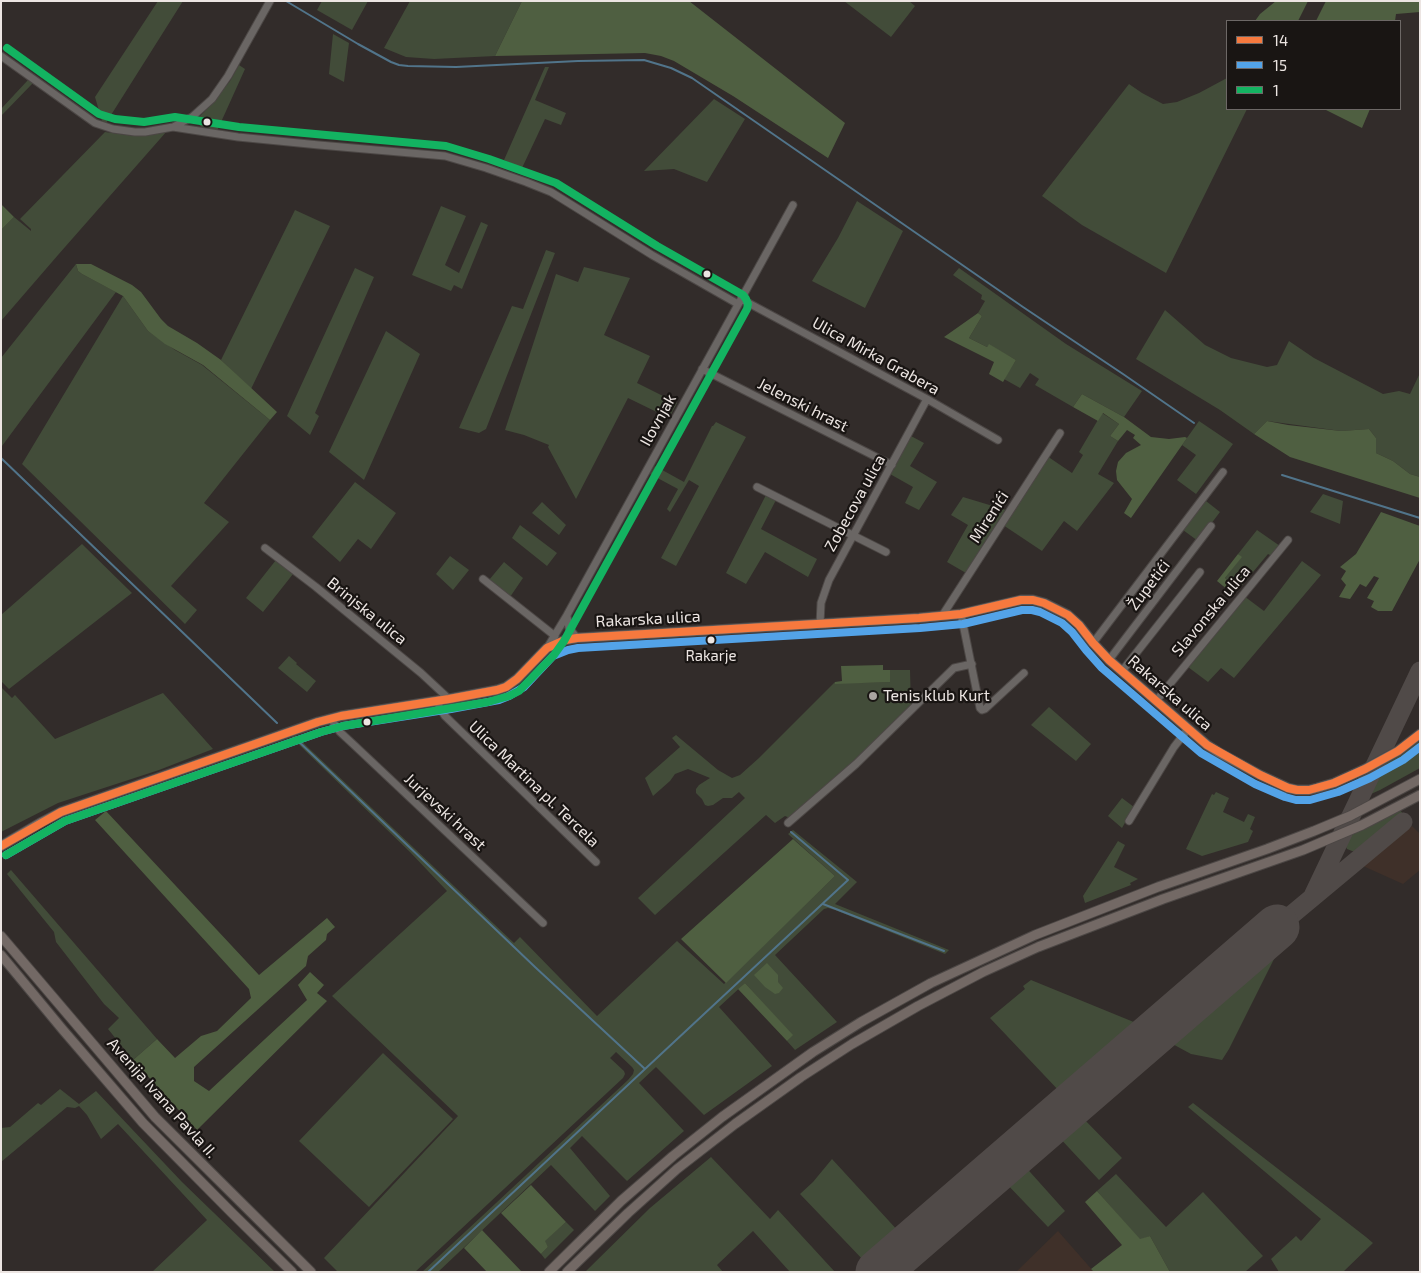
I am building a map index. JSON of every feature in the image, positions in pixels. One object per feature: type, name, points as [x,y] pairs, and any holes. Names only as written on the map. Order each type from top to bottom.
[{"type":"main road","name":"Rakarska ulica","points":[[1,846],[61,812],[305,726],[331,719],[449,699],[506,687],[517,679],[547,648],[560,642],[577,638],[942,616],[961,614],[1021,600],[1033,600],[1044,603],[1068,615],[1109,660],[1188,729],[1218,752],[1281,785],[1302,790],[1326,786],[1365,769],[1398,751],[1420,734]]},
{"type":"main road","points":[[549,1272],[621,1201],[708,1128],[812,1052],[861,1022],[931,983],[1035,934],[1314,831],[1350,816],[1420,779]]},
{"type":"main road","points":[[567,1272],[677,1169],[735,1124],[808,1072],[918,1006],[983,972],[1038,947],[1155,902],[1303,850],[1362,825],[1420,795]]},
{"type":"main road","name":"Avenija Ivana Pavla II.","points":[[1,936],[155,1117],[311,1272]]},
{"type":"main road","name":"Avenija Ivana Pavla II.","points":[[1,955],[144,1123],[292,1272]]},
{"type":"street","points":[[1,56],[95,123],[113,129],[135,132],[173,127],[192,116],[216,94],[270,1]]},
{"type":"street","name":"Ulica Mirka Grabera","points":[[173,127],[246,138],[445,156],[526,182],[551,192],[652,255],[927,399],[998,440]]},
{"type":"street","name":"Ilovnjak","points":[[547,648],[793,205]]},
{"type":"street","name":"Jelenski hrast","points":[[702,369],[892,466]]},
{"type":"street","name":"Zobecova ulica","points":[[820,624],[821,603],[826,586],[927,399]]},
{"type":"street","name":"Mirenići","points":[[942,616],[1060,433]]},
{"type":"street","points":[[1093,643],[1223,472]]},
{"type":"street","points":[[757,487],[886,552]]},
{"type":"street","name":"Župetići","points":[[1109,660],[1211,526]]},
{"type":"street","name":"Slavonska ulica","points":[[1156,701],[1288,540]]},
{"type":"street","name":"Brinjska ulica","points":[[265,548],[421,673],[449,699]]},
{"type":"street","points":[[1122,671],[1200,572]]},
{"type":"street","points":[[483,579],[555,636]]},
{"type":"street","points":[[961,614],[979,705],[982,710],[1024,673]]},
{"type":"street","points":[[567,615],[569,628],[577,638]]},
{"type":"street","points":[[788,824],[856,764],[954,668],[972,664]]},
{"type":"street","name":"Ulica Martina pl. Tercela","points":[[439,700],[445,716],[596,862]]},
{"type":"street","name":"Jurjevski hrast","points":[[331,719],[340,732],[543,923]]},
{"type":"street","points":[[1129,821],[1174,747],[1188,729]]},
{"type":"shaded area","points":[[1412,826],[1420,834],[1420,870],[1403,884],[1363,866]]},
{"type":"shaded area","points":[[1058,1231],[1094,1272],[1016,1272]]},
{"type":"green space","points":[[158,1],[183,1],[106,123],[102,121],[95,97]]},
{"type":"green space","points":[[322,1],[368,1],[352,30],[317,10]]},
{"type":"green space","points":[[410,1],[522,1],[495,56],[434,59],[406,57],[384,48]]},
{"type":"green space","points":[[522,1],[689,1],[845,123],[828,158],[733,96],[674,61],[661,56],[645,53],[495,56]]},
{"type":"green space","points":[[844,1],[909,1],[915,6],[891,37]]},
{"type":"green space","points":[[1276,1],[1308,1],[1298,20],[1256,20]]},
{"type":"green space","points":[[1326,1],[1420,1],[1420,12],[1396,14],[1395,20],[1316,20]]},
{"type":"green space","points":[[333,34],[349,43],[344,82],[329,74]]},
{"type":"green space","points":[[239,65],[245,69],[217,131],[201,127],[198,123],[199,117],[230,81]]},
{"type":"green space","points":[[545,67],[549,67],[535,100],[566,113],[561,125],[545,119],[522,168],[504,160]]},
{"type":"green space","points":[[1226,79],[1226,110],[1247,110],[1166,273],[1082,225],[1042,196],[1129,84],[1163,104],[1177,102]]},
{"type":"green space","points":[[28,80],[33,83],[1,116],[1,109]]},
{"type":"green space","points":[[714,99],[745,119],[707,182],[674,169],[644,171]]},
{"type":"green space","points":[[1326,110],[1370,110],[1362,128]]},
{"type":"green space","points":[[167,131],[1,321],[1,230],[14,217],[31,231],[20,219],[105,132],[135,136]]},
{"type":"green space","points":[[857,201],[903,231],[865,308],[812,281],[838,238]]},
{"type":"green space","points":[[1,204],[14,217],[1,230]]},
{"type":"green space","points":[[441,206],[466,216],[445,265],[459,273],[481,222],[488,225],[462,289],[454,285],[451,291],[412,275]]},
{"type":"green space","points":[[295,210],[330,226],[251,389],[221,360]]},
{"type":"green space","points":[[546,250],[555,253],[486,429],[479,433],[459,428],[512,306],[523,309]]},
{"type":"green space","points":[[76,264],[78,271],[82,274],[116,292],[2,446],[1,358]]},
{"type":"green space","points":[[76,264],[91,264],[132,285],[141,292],[168,326],[221,360],[277,412],[270,420],[203,365],[165,344],[148,331],[123,296],[82,274],[78,271]]},
{"type":"green space","points":[[584,267],[630,278],[604,335],[650,356],[637,383],[677,403],[669,418],[628,398],[576,499],[548,447],[549,445],[505,430],[556,274],[578,282]]},
{"type":"green space","points":[[355,268],[374,277],[315,413],[319,416],[310,435],[287,416]]},
{"type":"green space","points":[[959,268],[1066,344],[1142,391],[1124,417],[1082,394],[1073,407],[1035,385],[1039,379],[1030,373],[1020,388],[1004,379],[1016,360],[989,345],[987,347],[969,338],[982,316],[978,313],[985,301],[981,299],[982,295],[953,275]]},
{"type":"green space","points":[[123,296],[148,331],[175,350],[202,365],[270,420],[204,503],[229,522],[171,586],[197,610],[185,624],[22,464]]},
{"type":"green space","points":[[1165,310],[1205,345],[1231,358],[1267,367],[1277,365],[1289,341],[1314,358],[1383,394],[1399,391],[1410,394],[1420,373],[1420,477],[1410,474],[1393,461],[1376,453],[1376,438],[1369,429],[1341,431],[1267,421],[1254,434],[1220,410],[1136,359]]},
{"type":"green space","points":[[978,313],[982,316],[969,338],[987,347],[989,344],[1016,360],[1003,382],[989,374],[994,362],[944,337]]},
{"type":"green space","points":[[386,331],[420,354],[364,480],[329,452]]},
{"type":"green space","points":[[1082,394],[1124,417],[1151,437],[1187,438],[1131,518],[1124,513],[1132,499],[1117,480],[1116,471],[1118,462],[1126,453],[1141,445],[1133,438],[1135,435],[1127,430],[1118,441],[1110,436],[1119,424],[1103,413],[1098,421],[1073,407]]},
{"type":"green space","points":[[1102,413],[1119,424],[1110,436],[1118,441],[1098,474],[1114,483],[1077,531],[1064,521],[1042,551],[1003,525],[1047,456],[1072,473],[1083,455],[1079,452]]},
{"type":"green space","points":[[1199,421],[1233,444],[1196,494],[1177,480],[1196,455],[1182,445]]},
{"type":"green space","points":[[1267,421],[1341,431],[1369,429],[1376,438],[1376,453],[1393,461],[1410,474],[1420,477],[1420,498],[1290,457],[1254,434]]},
{"type":"green space","points":[[716,422],[746,437],[676,566],[661,558],[699,486],[689,480],[670,512],[667,509],[678,489],[650,474],[655,466],[684,482],[712,426]]},
{"type":"green space","points":[[911,436],[924,443],[910,466],[937,482],[919,510],[905,503],[913,487],[890,474]]},
{"type":"green space","points":[[355,482],[396,513],[371,549],[358,539],[340,562],[312,537]]},
{"type":"green space","points":[[1323,494],[1343,501],[1340,524],[1310,512]]},
{"type":"green space","points":[[766,495],[776,500],[761,529],[817,559],[808,577],[765,552],[746,584],[726,573]]},
{"type":"green space","points":[[963,497],[1006,510],[966,573],[947,562],[968,525],[951,515]]},
{"type":"green space","points":[[1206,501],[1220,512],[1198,541],[1183,530]]},
{"type":"green space","points":[[542,502],[566,525],[559,535],[532,513]]},
{"type":"green space","points":[[1381,512],[1420,526],[1420,559],[1392,611],[1378,611],[1371,607],[1374,601],[1367,598],[1379,578],[1374,576],[1366,587],[1360,584],[1350,599],[1339,597],[1346,585],[1341,579],[1346,571],[1340,567],[1356,554]]},
{"type":"green space","points":[[520,525],[557,553],[547,566],[512,538]]},
{"type":"green space","points":[[1257,530],[1280,546],[1272,556],[1268,554],[1238,590],[1225,578],[1241,557],[1238,554]]},
{"type":"green space","points":[[82,544],[132,593],[9,689],[1,681],[1,615]]},
{"type":"green space","points":[[1238,554],[1242,557],[1225,578],[1233,585],[1228,590],[1217,581]]},
{"type":"green space","points":[[450,556],[469,570],[453,590],[436,574]]},
{"type":"green space","points":[[276,560],[293,574],[263,612],[246,598]]},
{"type":"green space","points":[[1302,561],[1321,575],[1234,678],[1221,668],[1208,682],[1188,667],[1244,596],[1264,611]]},
{"type":"green space","points":[[504,562],[523,578],[510,597],[489,580]]},
{"type":"green space","points":[[289,656],[316,681],[307,692],[278,668]]},
{"type":"green space","points":[[883,665],[883,670],[890,670],[890,682],[835,684],[835,682],[842,681],[841,666]]},
{"type":"green space","points":[[890,670],[910,670],[911,708],[854,762],[790,818],[785,816],[775,823],[766,815],[655,915],[638,898],[745,798],[739,792],[732,798],[723,798],[713,805],[705,805],[696,793],[696,789],[710,778],[688,769],[675,774],[653,796],[645,778],[680,747],[672,738],[676,735],[718,770],[732,778],[740,775],[759,758],[835,682],[890,682]]},
{"type":"green space","points":[[1,687],[12,698],[15,695],[55,739],[163,693],[213,749],[159,770],[58,803],[1,832]]},
{"type":"green space","points":[[1049,707],[1091,744],[1076,761],[1031,725]]},
{"type":"green space","points":[[295,735],[514,943],[520,937],[597,1016],[677,941],[724,984],[835,876],[788,834],[793,830],[857,882],[835,904],[949,950],[945,954],[835,910],[824,909],[775,955],[837,1022],[795,1050],[787,1041],[792,1035],[745,983],[719,1007],[772,1066],[704,1115],[656,1067],[639,1083],[684,1131],[627,1181],[582,1136],[570,1148],[610,1196],[595,1211],[551,1165],[438,1272],[422,1272],[628,1080],[634,1070],[616,1052],[610,1058],[624,1071],[623,1078],[415,1272],[338,1272],[324,1258],[458,1116],[332,996],[447,891],[410,852],[291,737]]},
{"type":"green space","points":[[1420,740],[1420,768],[1364,797],[1379,766],[1399,756]]},
{"type":"green space","points":[[1216,792],[1229,798],[1223,812],[1244,822],[1248,814],[1255,817],[1250,829],[1253,831],[1248,842],[1202,856],[1186,849],[1212,794],[1214,795]]},
{"type":"green space","points":[[1122,798],[1134,807],[1122,828],[1108,816]]},
{"type":"green space","points":[[1400,810],[1404,815],[1356,851],[1347,849],[1344,841],[1345,836]]},
{"type":"green space","points":[[106,811],[259,975],[327,918],[335,927],[327,934],[326,940],[308,956],[306,966],[194,1067],[194,1081],[209,1091],[307,1000],[298,985],[310,972],[324,985],[317,993],[327,1001],[197,1130],[133,1060],[157,1039],[175,1058],[201,1036],[217,1031],[251,998],[249,989],[95,820]]},
{"type":"green space","points":[[793,839],[835,876],[726,983],[681,939]]},
{"type":"green space","points":[[1118,841],[1125,845],[1114,867],[1138,879],[1130,883],[1131,885],[1085,903],[1083,896]]},
{"type":"green space","points":[[11,870],[157,1039],[133,1060],[108,1029],[119,1018],[104,1004],[56,942],[54,932],[7,874]]},
{"type":"green space","points":[[1279,944],[1281,945],[1222,1060],[1191,1054],[1167,1041]]},
{"type":"green space","points":[[767,963],[778,975],[778,982],[783,988],[779,993],[775,994],[765,987],[754,975]]},
{"type":"green space","points":[[1031,980],[1141,1025],[1062,1094],[990,1018],[1025,989],[1023,986]]},
{"type":"green space","points":[[745,983],[793,1035],[787,1041],[738,989]]},
{"type":"green space","points":[[383,1053],[453,1119],[369,1207],[299,1141]]},
{"type":"green space","points":[[60,1089],[79,1104],[96,1091],[182,1182],[275,1272],[152,1272],[207,1220],[118,1124],[101,1139],[87,1115],[79,1106],[75,1108],[67,1107],[1,1162],[1,1128],[10,1127],[38,1103],[41,1105]]},
{"type":"green space","points":[[1193,1103],[1373,1243],[1343,1272],[1279,1272],[1271,1259],[1296,1236],[1301,1241],[1321,1219],[1188,1107]]},
{"type":"green space","points":[[1080,1115],[1122,1158],[1099,1180],[1056,1134]]},
{"type":"green space","points":[[711,1157],[770,1219],[778,1210],[835,1272],[790,1272],[753,1231],[717,1265],[723,1272],[585,1272],[650,1208]]},
{"type":"green space","points":[[832,1159],[900,1233],[866,1263],[800,1194]]},
{"type":"green space","points":[[1022,1163],[1065,1211],[1048,1227],[1003,1180]]},
{"type":"green space","points":[[1116,1174],[1166,1227],[1203,1192],[1263,1256],[1245,1272],[1170,1272],[1150,1236],[1140,1240],[1097,1191]]},
{"type":"green space","points":[[531,1185],[566,1222],[545,1241],[548,1247],[541,1254],[501,1213]]},
{"type":"green space","points":[[1097,1191],[1140,1239],[1150,1236],[1170,1272],[1094,1272],[1091,1269],[1122,1245],[1085,1202]]},
{"type":"green space","points":[[566,1222],[574,1230],[545,1259],[541,1254],[548,1247],[544,1241]]},
{"type":"green space","points":[[482,1230],[522,1272],[487,1272],[464,1248]]},
{"type":"waterway","points":[[286,1],[358,44],[399,65],[456,67],[644,60],[671,68],[692,78],[1194,423]]},
{"type":"waterway","points":[[1,458],[277,723]]},
{"type":"waterway","points":[[1282,475],[1420,518]]},
{"type":"waterway","points":[[295,738],[645,1069],[848,880],[791,832]]},
{"type":"waterway","points":[[823,904],[944,951]]},
{"type":"waterway","points":[[428,1272],[645,1069]]},
{"type":"taxiway","points":[[1312,898],[1420,671]]},
{"type":"taxiway","points":[[1277,927],[1403,822]]},
{"type":"runway","points":[[878,1272],[1277,927]]},
{"type":"transit line","name":"1","points":[[6,855],[65,821],[321,732],[343,726],[488,702],[519,691],[554,655],[564,641],[747,309],[748,304],[743,295],[657,246],[556,183],[489,159],[446,146],[239,127],[175,117],[144,122],[115,119],[99,114],[7,48]]},
{"type":"transit line","name":"14","points":[[1,846],[61,812],[318,722],[341,716],[449,699],[506,687],[517,679],[547,648],[565,640],[919,618],[961,614],[1021,600],[1033,600],[1044,603],[1068,615],[1109,660],[1207,745],[1260,775],[1288,788],[1309,790],[1334,783],[1398,751],[1420,734]]},
{"type":"transit line","name":"15","points":[[6,855],[65,821],[321,732],[343,726],[499,700],[524,687],[553,656],[568,650],[920,628],[963,624],[1022,610],[1040,612],[1062,623],[1102,668],[1201,753],[1255,784],[1285,797],[1296,800],[1310,800],[1338,792],[1370,778],[1403,760],[1420,747]]},
{"type":"place","name":"Rakarje","points":[[711,640]]},
{"type":"place","name":"Tenis klub Kurt","points":[[873,696]]}]
